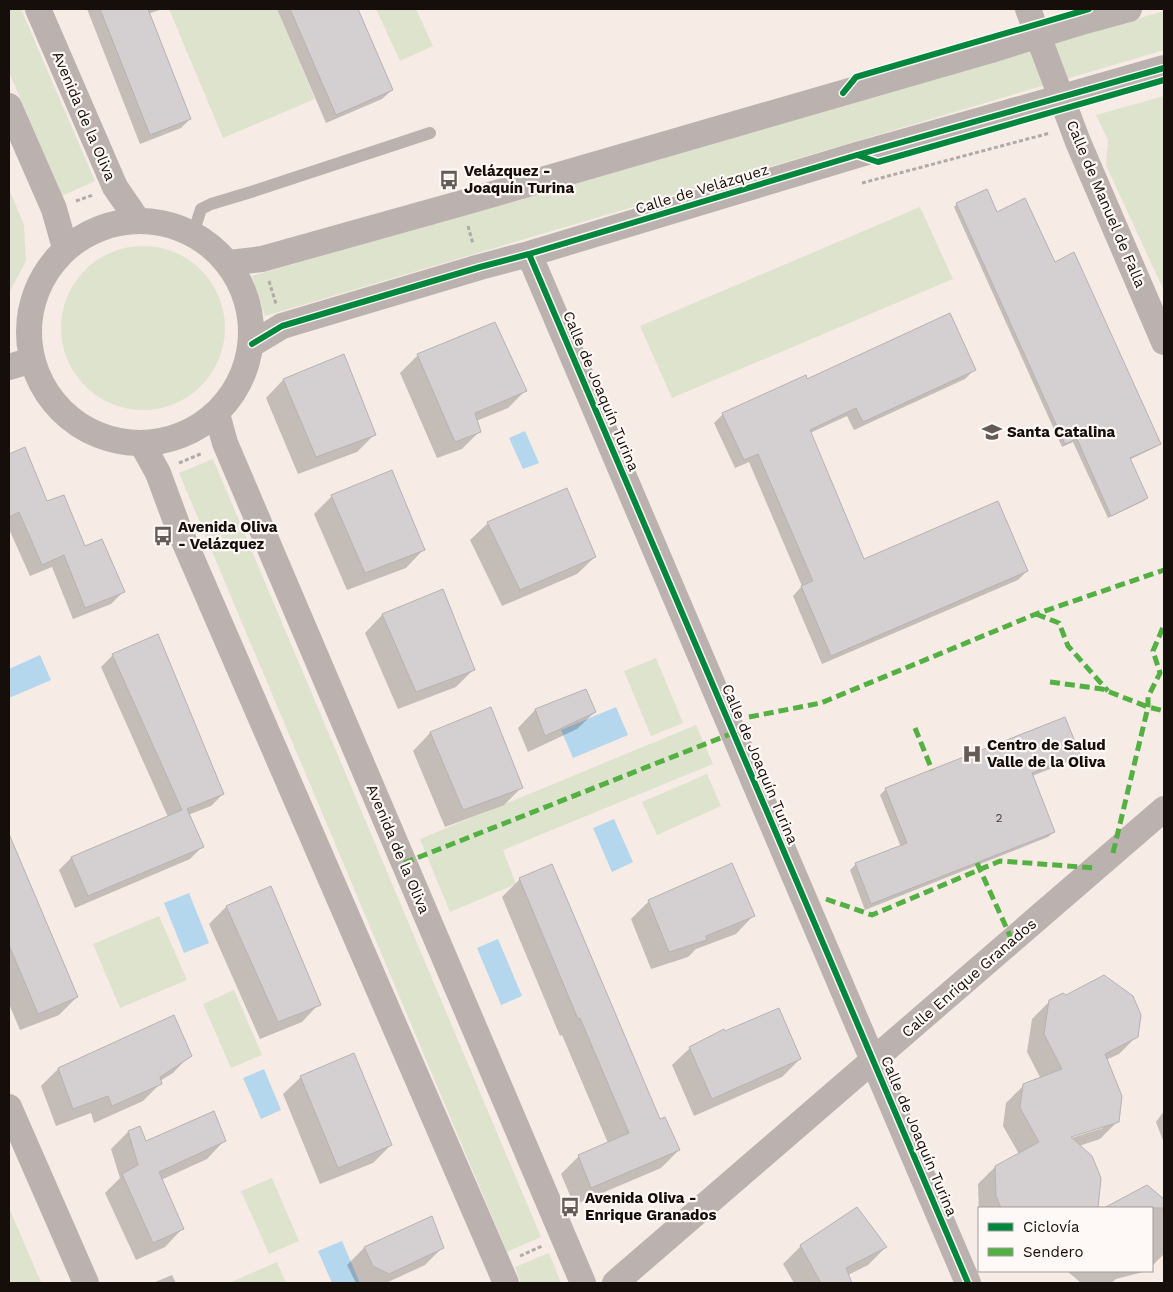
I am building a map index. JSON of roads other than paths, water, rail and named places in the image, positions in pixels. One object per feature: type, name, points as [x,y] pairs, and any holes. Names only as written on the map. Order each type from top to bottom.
[{"type":"street","name":"Avenida de la Oliva","points":[[38,9],[115,187],[137,219]]},
{"type":"street","name":"Calle de Manuel de Falla","points":[[1028,9],[1073,127],[1164,342]]},
{"type":"street","points":[[229,263],[262,259],[462,204],[1129,9]]},
{"type":"street","name":"Calle de Velázquez","points":[[252,344],[282,326],[529,254],[846,158],[1164,68]]},
{"type":"street","points":[[9,106],[54,209],[65,248]]},
{"type":"street","points":[[137,219],[172,224],[193,234],[204,239],[229,263],[248,301],[252,344],[246,370],[234,394],[217,414],[182,436],[142,444],[105,438],[72,421],[20,364],[28,320],[40,280],[65,248],[98,227],[137,219]]},
{"type":"street","name":"Calle de Joaquín Turina","points":[[529,254],[968,1283]]},
{"type":"street","name":"Avenida de la Oliva","points":[[217,414],[225,443],[583,1283]]},
{"type":"street","points":[[142,444],[158,473],[178,527],[502,1274]]},
{"type":"street","name":"Calle Enrique Granados","points":[[615,1283],[1164,809]]},
{"type":"street","points":[[9,1107],[86,1283]]},
{"type":"lane","points":[[193,234],[201,209],[211,204],[430,133]]},
{"type":"water","points":[[525,431],[539,463],[523,469],[509,438]]},
{"type":"water","points":[[40,655],[51,680],[9,698],[9,669]]},
{"type":"water","points":[[616,707],[628,735],[573,758],[561,730]]},
{"type":"water","points":[[614,819],[633,862],[612,872],[593,828]]},
{"type":"water","points":[[189,893],[209,943],[184,953],[164,903]]},
{"type":"water","points":[[498,939],[522,996],[501,1005],[477,948]]},
{"type":"water","points":[[264,1069],[281,1110],[261,1119],[243,1078]]},
{"type":"water","points":[[342,1241],[360,1283],[332,1283],[318,1251]]},
{"type":"place","name":"Velázquez - Joaquín Turina","points":[[449,180]]},
{"type":"place","name":"Santa Catalina","points":[[992,432]]},
{"type":"place","name":"Avenida Oliva - Velázquez","points":[[163,536]]},
{"type":"place","name":"Centro de Salud Valle de la Oliva","points":[[972,754]]},
{"type":"place","name":"Avenida Oliva - Enrique Granados","points":[[570,1207]]}]
